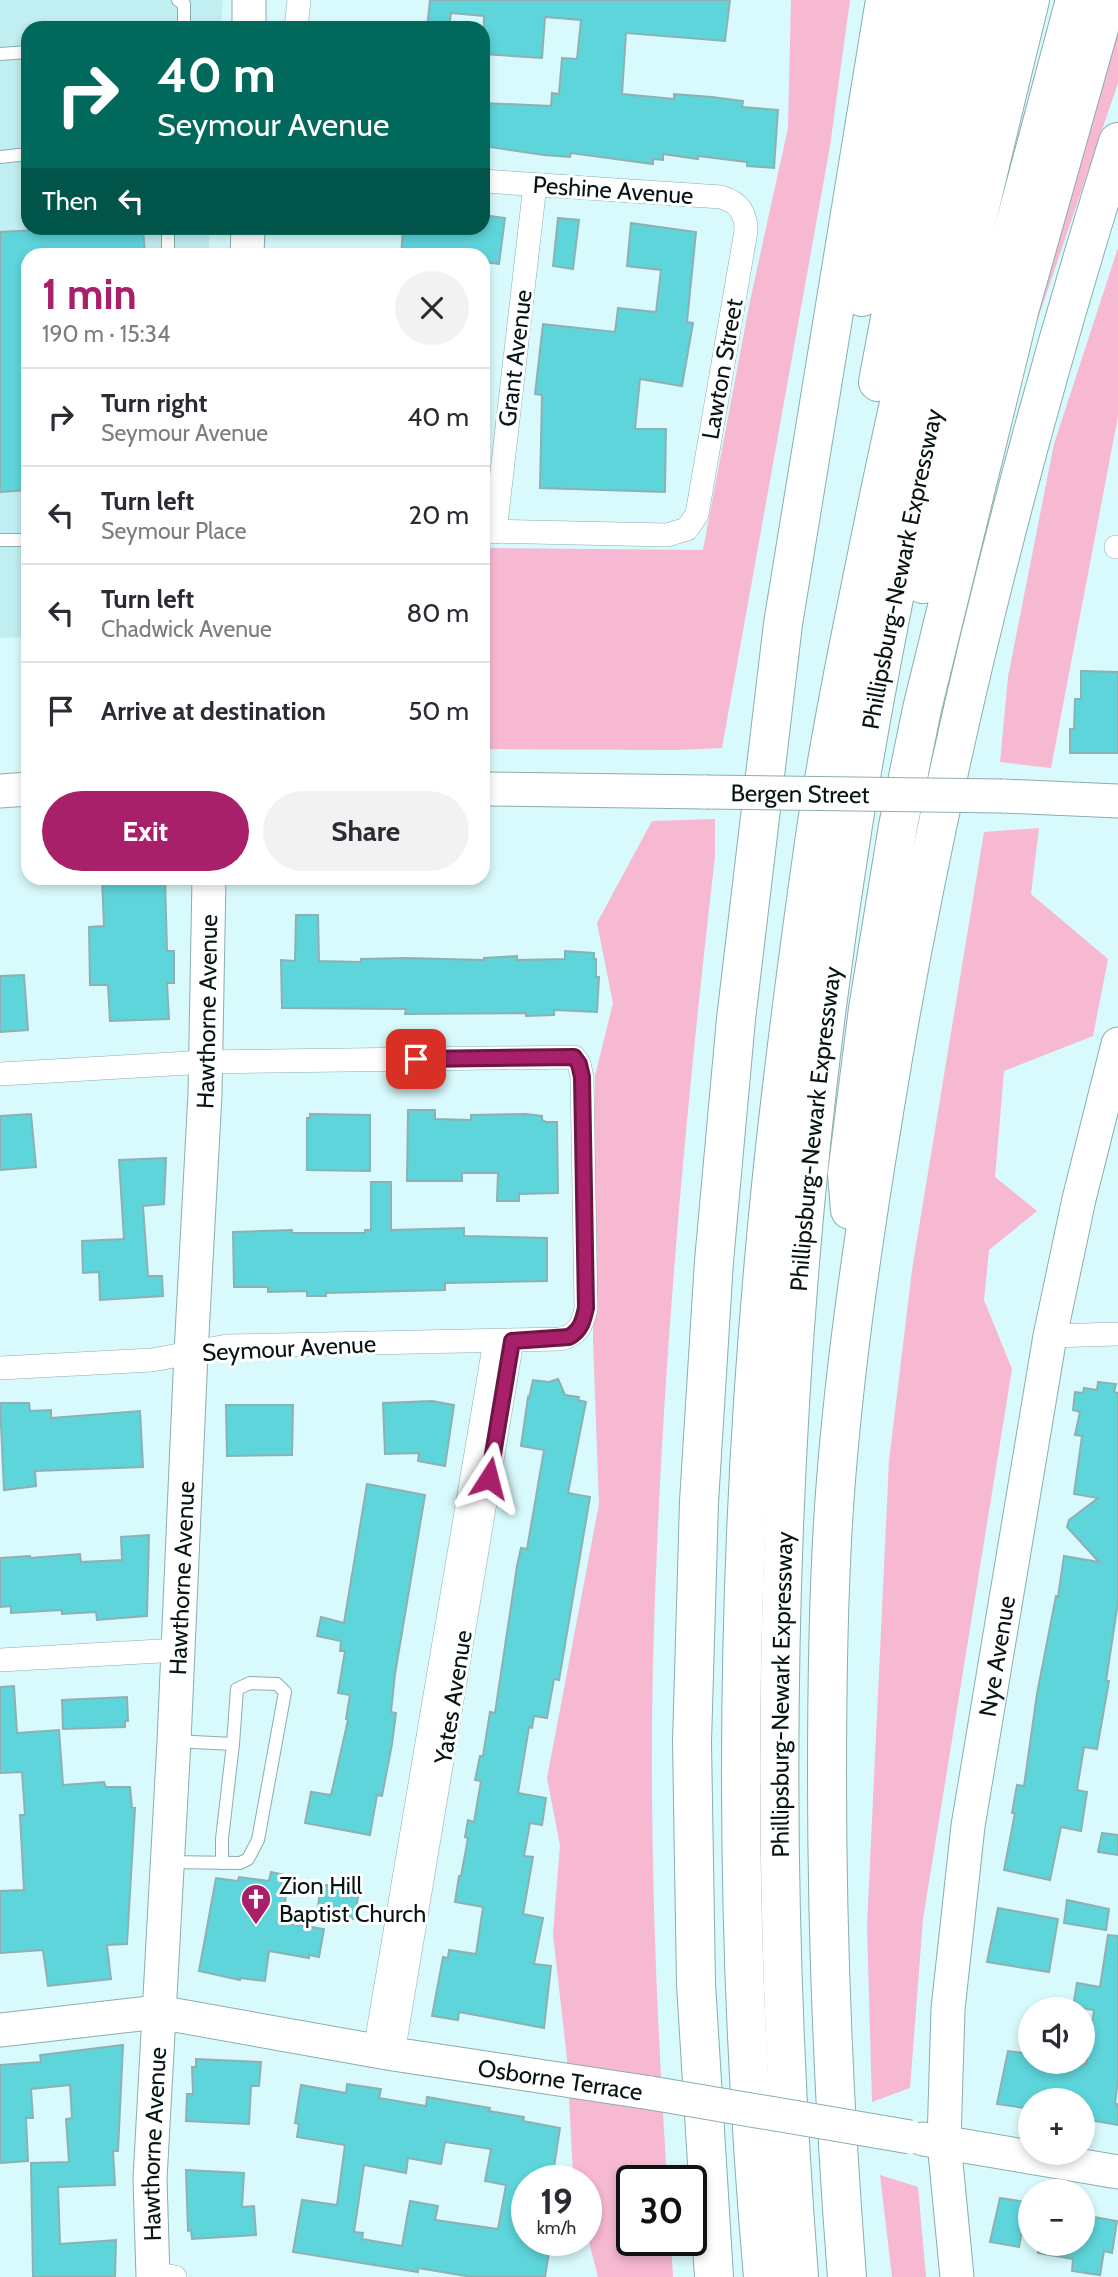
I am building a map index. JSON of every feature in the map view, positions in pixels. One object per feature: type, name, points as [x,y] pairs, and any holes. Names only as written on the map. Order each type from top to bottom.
[{"type":"highway","points":[[714,2277],[696,1970],[693,1662],[713,1261],[728,1100],[773,698],[789,583],[885,0]]},
{"type":"highway","points":[[755,871],[919,0]]},
{"type":"highway","points":[[810,880],[842,597],[856,507],[916,180],[957,0]]},
{"type":"highway","name":"Phillipsburg-Newark Expressway","points":[[763,2277],[751,2129],[743,1883],[746,1559],[766,1238],[783,1076],[810,880],[839,702],[872,532],[929,268],[993,0]]},
{"type":"highway","name":"Phillipsburg-Newark Expressway","points":[[799,2277],[784,2060],[778,1735],[781,1572],[801,1248],[828,1006],[853,824],[909,528],[961,290],[1030,0]]},
{"type":"highway","points":[[853,824],[902,670],[957,440],[1075,0]]},
{"type":"highway","points":[[858,1278],[847,1174],[869,997],[900,812],[944,613],[1020,308],[1107,0]]},
{"type":"highway","name":"Phillipsburg-Newark Expressway","points":[[847,2277],[837,2138],[830,1970],[827,1678],[835,1496],[858,1278],[899,1020],[964,701],[1044,387],[1118,142]]},
{"type":"street","points":[[249,0],[249,21]]},
{"type":"street","points":[[297,21],[299,0]]},
{"type":"street","name":"Peshine Avenue","points":[[490,182],[721,197],[740,208]]},
{"type":"street","name":"Grant Avenue","points":[[490,524],[536,185]]},
{"type":"street","name":"Lawton Street","points":[[490,531],[667,536],[687,529],[697,513],[746,231],[744,215],[740,208]]},
{"type":"street","name":"Bergen Street","points":[[490,789],[1002,796],[1118,801]]},
{"type":"street","points":[[0,791],[21,790]]},
{"type":"street","name":"Hawthorne Avenue","points":[[160,2276],[150,2179],[206,1062],[209,885]]},
{"type":"street","name":"Seymour Avenue","points":[[0,1368],[152,1360],[227,1346],[560,1339],[577,1333],[586,1308],[582,1077],[574,1057],[206,1062]]},
{"type":"street","name":"Nye Avenue","points":[[957,2277],[944,2142],[948,2009],[968,1826],[1050,1336],[1079,1199],[1116,1057]]},
{"type":"street","points":[[0,1074],[206,1062]]},
{"type":"street","points":[[1050,1336],[1118,1334]]},
{"type":"street","name":"Yates Avenue","points":[[384,2052],[504,1341]]},
{"type":"street","points":[[0,1660],[178,1650]]},
{"type":"street","name":"Osborne Terrace","points":[[0,2030],[158,2012],[384,2052],[651,2093],[1118,2172]]},
{"type":"lane","points":[[178,0],[184,4],[184,21]]},
{"type":"lane","points":[[0,54],[21,52]]},
{"type":"lane","points":[[0,157],[21,155]]},
{"type":"lane","points":[[0,540],[21,540]]},
{"type":"lane","points":[[167,1862],[222,1863],[240,1863],[248,1859],[258,1840],[285,1692],[277,1684],[250,1684],[237,1689],[222,1863]]},
{"type":"lane","points":[[174,1741],[233,1744]]},
{"type":"shaded area","points":[[0,0],[223,0],[222,21],[21,21],[21,235],[209,235],[209,248],[21,248],[21,637],[0,638]]},
{"type":"shaded area","points":[[791,0],[850,0],[830,146],[722,748],[490,749],[490,548],[703,550],[750,301],[788,128]]},
{"type":"shaded area","points":[[1118,9],[1118,83],[1031,339]]},
{"type":"shaded area","points":[[1118,248],[1118,416],[1051,768],[1000,762],[1008,677],[1054,444]]},
{"type":"shaded area","points":[[715,819],[715,856],[675,1258],[656,1560],[652,1726],[653,1856],[666,2165],[616,2165],[616,2256],[672,2256],[673,2277],[598,2277],[593,2256],[602,2256],[602,2165],[573,2165],[567,2059],[553,1934],[560,1845],[547,1778],[599,1504],[593,1340],[595,1076],[613,1003],[597,923],[652,821]]},
{"type":"shaded area","points":[[1039,828],[1031,894],[1108,959],[1093,1036],[1004,1071],[995,1177],[1037,1211],[989,1250],[984,1300],[1012,1369],[923,1919],[910,2088],[872,2102],[867,1926],[889,1461],[912,1270],[984,832]]},
{"type":"shaded area","points":[[880,2175],[918,2187],[926,2277],[892,2277]]},
{"type":"building","points":[[430,0],[730,0],[725,41],[626,33],[622,94],[674,99],[674,94],[712,97],[743,101],[742,107],[778,110],[774,168],[747,166],[747,162],[698,156],[698,159],[663,154],[663,160],[653,159],[653,164],[571,153],[570,157],[490,147],[490,103],[551,106],[552,93],[559,94],[562,58],[577,59],[581,20],[545,17],[542,58],[490,54],[490,21],[484,21],[484,16],[451,13],[450,21],[428,21]]},
{"type":"building","points":[[490,216],[505,218],[499,264],[490,263],[490,248],[402,248],[402,235],[490,235]]},
{"type":"building","points":[[558,218],[579,220],[573,269],[553,266]]},
{"type":"building","points":[[631,223],[696,232],[687,322],[693,323],[682,386],[640,379],[635,429],[666,429],[665,492],[540,488],[542,395],[535,394],[543,324],[615,332],[618,308],[656,312],[661,270],[627,266]]},
{"type":"building","points":[[21,231],[21,235],[144,235],[144,248],[21,248],[21,490],[0,492],[0,232]]},
{"type":"building","points":[[1081,671],[1118,672],[1118,753],[1070,753],[1070,729],[1074,729],[1075,699],[1081,699]]},
{"type":"building","points":[[102,885],[165,885],[167,951],[174,951],[174,983],[167,983],[169,1019],[110,1021],[108,985],[90,985],[89,927],[104,926]]},
{"type":"building","points":[[296,915],[318,915],[319,961],[361,962],[361,959],[406,958],[484,960],[517,956],[517,960],[565,959],[565,951],[594,953],[596,977],[599,977],[597,1012],[554,1010],[554,1015],[526,1016],[526,1013],[405,1014],[406,1009],[282,1008],[281,960],[295,961]]},
{"type":"building","points":[[24,975],[28,1030],[0,1032],[0,976]]},
{"type":"building","points":[[408,1110],[435,1110],[435,1119],[471,1120],[471,1115],[525,1114],[542,1116],[542,1120],[546,1122],[557,1122],[558,1193],[519,1194],[519,1201],[497,1201],[498,1173],[462,1173],[462,1181],[407,1181]]},
{"type":"building","points":[[31,1114],[36,1167],[0,1170],[0,1116]]},
{"type":"building","points":[[310,1114],[370,1115],[370,1171],[307,1170],[307,1118],[310,1118]]},
{"type":"building","points":[[166,1158],[164,1204],[143,1206],[148,1276],[162,1276],[163,1296],[100,1300],[99,1272],[83,1273],[82,1241],[124,1239],[119,1160]]},
{"type":"building","points":[[371,1182],[391,1182],[391,1230],[464,1228],[464,1236],[547,1238],[547,1281],[445,1283],[445,1290],[326,1293],[326,1296],[307,1296],[307,1291],[268,1292],[268,1287],[234,1287],[233,1232],[292,1230],[292,1233],[365,1233],[365,1230],[371,1230]]},
{"type":"building","points":[[558,1379],[565,1395],[579,1397],[578,1400],[586,1402],[568,1493],[590,1497],[559,1680],[554,1679],[547,1718],[534,1716],[532,1728],[529,1727],[518,1793],[546,1798],[542,1825],[530,1823],[524,1856],[533,1857],[523,1914],[543,1918],[534,1964],[551,1966],[544,2028],[459,2012],[458,2020],[432,2016],[443,1957],[448,1958],[449,1950],[476,1954],[483,1907],[455,1902],[468,1838],[465,1837],[468,1820],[474,1822],[481,1781],[475,1780],[480,1756],[483,1756],[490,1712],[495,1713],[517,1566],[521,1548],[527,1549],[544,1450],[521,1446],[528,1397],[533,1380],[549,1382]]},
{"type":"building","points":[[1098,1382],[1116,1384],[1114,1392],[1118,1393],[1118,1602],[1106,1681],[1109,1681],[1097,1749],[1084,1747],[1077,1790],[1087,1792],[1081,1831],[1061,1827],[1050,1880],[1004,1870],[1015,1813],[1012,1813],[1017,1785],[1024,1786],[1037,1694],[1064,1556],[1099,1562],[1067,1527],[1069,1520],[1098,1498],[1074,1494],[1082,1436],[1075,1435],[1080,1412],[1073,1410],[1075,1392],[1083,1393],[1084,1388],[1097,1390]]},
{"type":"building","points":[[432,1401],[454,1405],[445,1466],[418,1461],[419,1453],[385,1454],[383,1403]]},
{"type":"building","points":[[0,1403],[29,1403],[30,1411],[51,1410],[51,1418],[140,1411],[143,1467],[35,1471],[36,1486],[4,1490]]},
{"type":"building","points":[[226,1405],[293,1405],[292,1455],[227,1456]]},
{"type":"building","points":[[367,1484],[425,1495],[395,1674],[391,1712],[396,1713],[392,1744],[382,1796],[377,1795],[370,1835],[305,1823],[311,1792],[331,1795],[348,1720],[350,1695],[338,1693],[345,1651],[340,1651],[341,1641],[317,1636],[321,1617],[344,1623]]},
{"type":"building","points":[[149,1535],[147,1616],[97,1620],[96,1612],[62,1614],[62,1610],[11,1613],[11,1606],[0,1607],[0,1558],[80,1554],[81,1562],[122,1560],[121,1537]]},
{"type":"building","points":[[14,1686],[17,1733],[59,1730],[63,1785],[104,1782],[106,1787],[130,1787],[132,1808],[135,1808],[127,1944],[107,1945],[111,1979],[48,1986],[43,1950],[0,1953],[0,1891],[24,1890],[20,1815],[25,1815],[22,1772],[0,1773],[0,1687]]},
{"type":"building","points":[[127,1697],[128,1721],[125,1721],[125,1727],[63,1729],[62,1700]]},
{"type":"building","points":[[1102,1833],[1118,1835],[1118,1855],[1098,1852]]},
{"type":"building","name":"Zion Hill Baptist Church","points":[[271,1872],[289,1876],[282,1922],[324,1929],[319,1957],[309,1955],[309,1958],[269,1951],[265,1981],[240,1980],[199,1971],[216,1878],[238,1881],[239,1877],[269,1881]]},
{"type":"building","points":[[321,1886],[359,1892],[354,1919],[317,1912]]},
{"type":"building","points":[[1067,1900],[1109,1909],[1106,1930],[1064,1923]]},
{"type":"building","points":[[998,1908],[1058,1919],[1049,1972],[987,1962]]},
{"type":"building","points":[[1108,1935],[1118,1936],[1118,2080],[1115,2104],[1118,2104],[1118,2125],[1095,2121],[1095,2088],[1018,2088],[1018,2107],[997,2104],[1008,2051],[1018,2052],[1018,2074],[1095,2074],[1095,1997],[1075,1997],[1077,1983],[1100,1987]]},
{"type":"building","points":[[123,2045],[118,2151],[113,2151],[115,2185],[58,2187],[60,2244],[116,2240],[115,2277],[33,2277],[31,2163],[69,2162],[66,2119],[72,2118],[70,2085],[31,2089],[33,2118],[26,2118],[28,2161],[0,2163],[0,2065],[41,2062],[40,2055]]},
{"type":"building","points":[[196,2059],[261,2062],[259,2086],[251,2086],[249,2124],[186,2121],[187,2094],[193,2094],[192,2067],[196,2067]]},
{"type":"building","points":[[347,2084],[381,2089],[379,2098],[426,2106],[427,2097],[490,2108],[489,2111],[524,2117],[523,2121],[560,2128],[554,2165],[511,2165],[511,2256],[548,2256],[545,2277],[472,2277],[418,2268],[418,2272],[293,2252],[302,2200],[337,2205],[345,2145],[297,2137],[299,2124],[295,2123],[301,2085],[346,2093]],"holes":[[[445,2142],[491,2149],[485,2181],[506,2185],[498,2229],[435,2220],[438,2206],[410,2201],[402,2246],[362,2239],[363,2233],[354,2232],[364,2165],[406,2173],[408,2158],[441,2164]]]},
{"type":"building","points":[[186,2170],[244,2173],[242,2207],[254,2206],[256,2235],[192,2239],[191,2230],[188,2231]]},
{"type":"building","points":[[1000,2198],[1018,2201],[1018,2247],[990,2242]]},
{"type":"building","points":[[1095,2217],[1117,2221],[1112,2253],[1104,2251],[1100,2275],[1072,2271],[1073,2259],[1056,2256],[1095,2256]]},
{"type":"place","name":"Zion Hill Baptist Church","points":[[256,1926]]},
{"type":"route","points":[[416,1059],[574,1057],[582,1077],[586,1308],[583,1322],[577,1333],[569,1337],[512,1341],[489,1478]]}]
